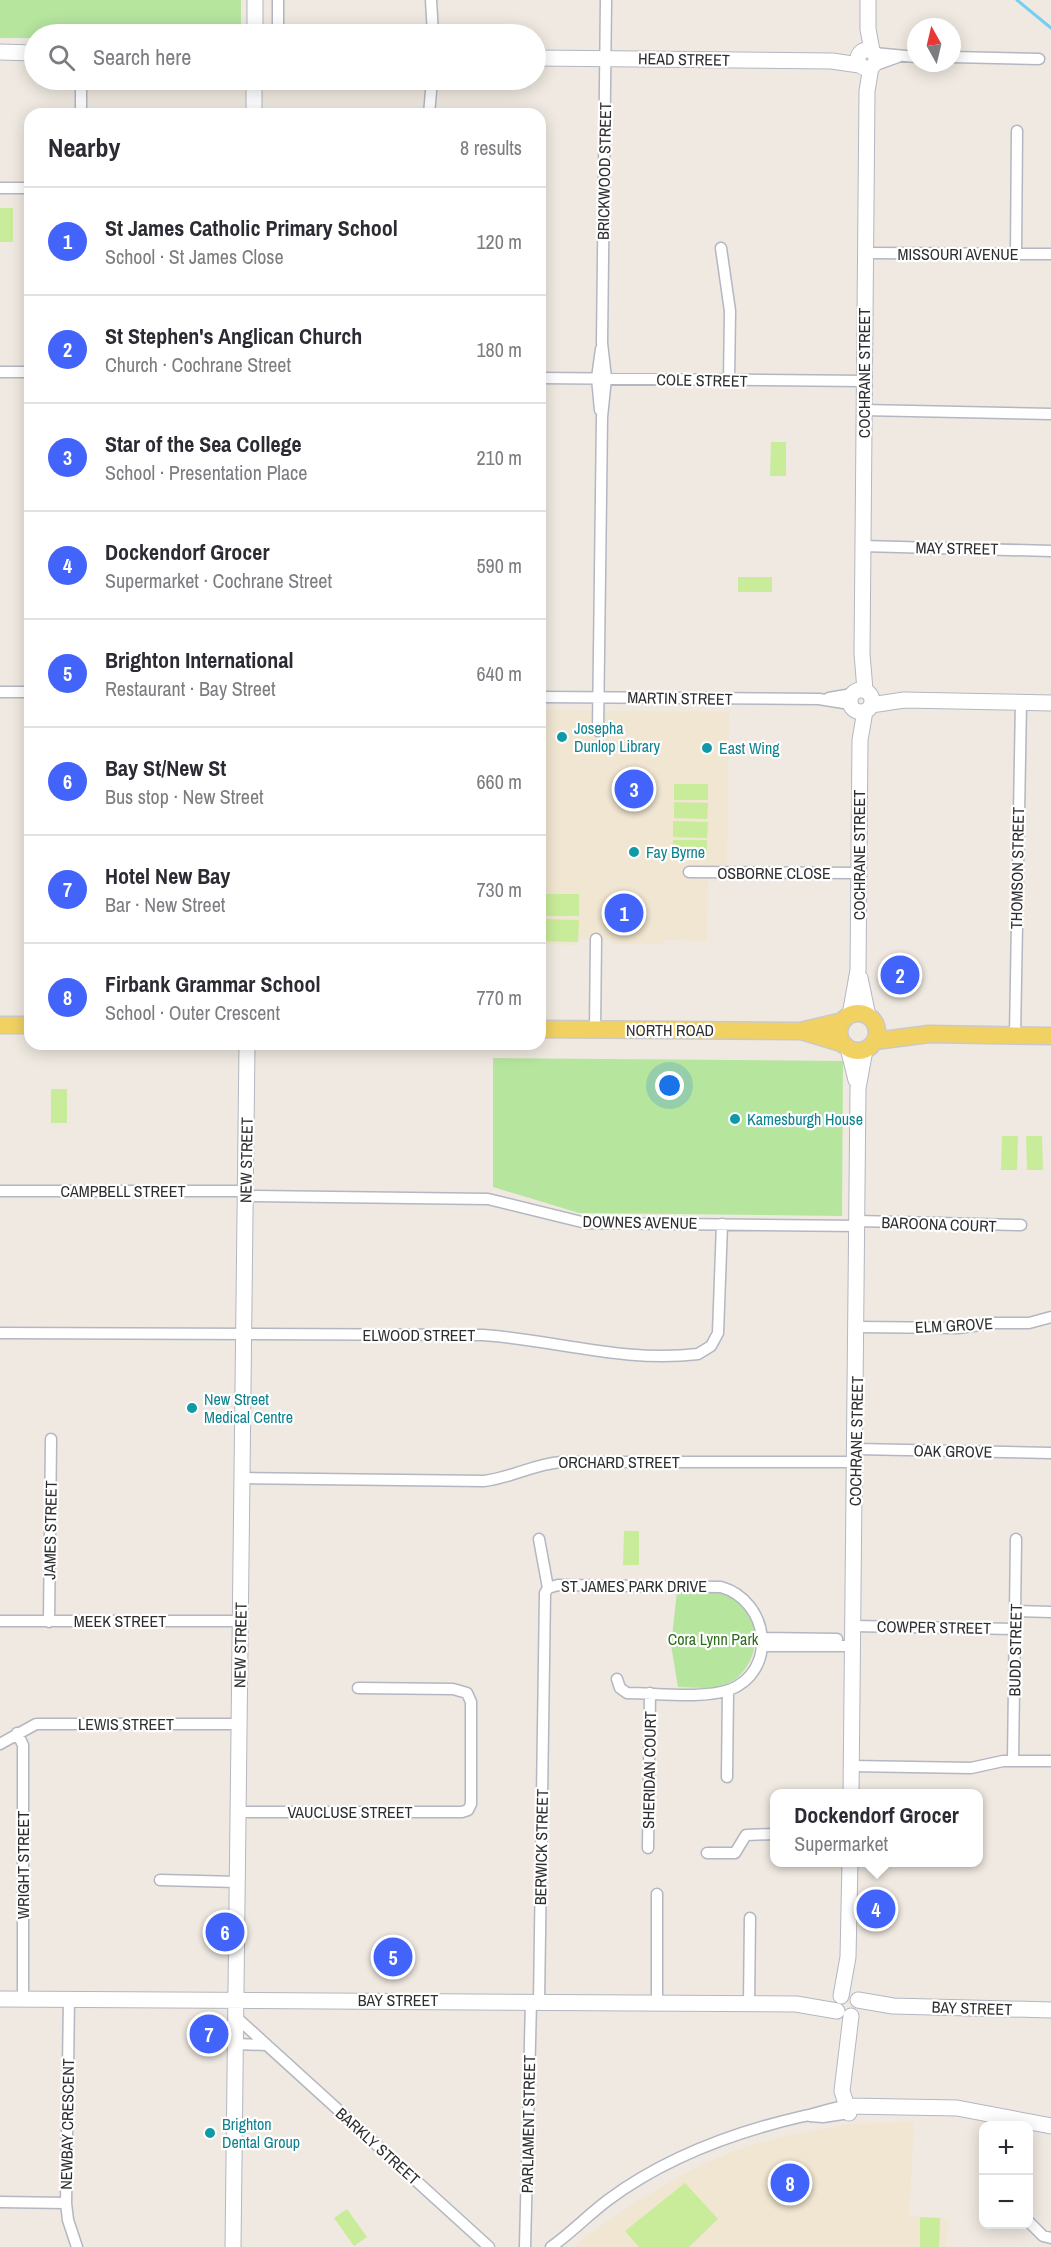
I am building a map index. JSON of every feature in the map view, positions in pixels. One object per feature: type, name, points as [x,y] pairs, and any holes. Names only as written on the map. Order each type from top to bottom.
[{"type":"main road","points":[[928,1034],[871,1019],[847,1018],[839,1033],[846,1046],[870,1045],[928,1034],[1051,1036]]},
{"type":"main road","name":"NORTH ROAD","points":[[546,1029],[800,1031],[847,1018]]},
{"type":"main road","points":[[870,1045],[877,1028],[871,1019]]},
{"type":"main road","points":[[0,1025],[24,1025]]},
{"type":"main road","name":"NORTH ROAD","points":[[800,1031],[846,1046]]},
{"type":"street","points":[[255,0],[255,24]]},
{"type":"street","points":[[278,0],[278,24]]},
{"type":"street","points":[[431,0],[431,22]]},
{"type":"street","name":"BRICKWOOD STREET","points":[[598,731],[606,0]]},
{"type":"street","name":"COCHRANE STREET","points":[[847,1018],[858,970],[868,0]]},
{"type":"street","points":[[0,52],[24,53]]},
{"type":"street","name":"HEAD STREET","points":[[546,57],[832,61],[907,57]]},
{"type":"street","points":[[961,57],[1039,59]]},
{"type":"street","points":[[81,90],[81,108]]},
{"type":"street","points":[[254,90],[254,108]]},
{"type":"street","points":[[429,91],[429,108]]},
{"type":"street","points":[[1016,254],[1017,131]]},
{"type":"street","points":[[0,188],[24,188]]},
{"type":"street","points":[[721,248],[730,311],[729,380]]},
{"type":"street","name":"MISSOURI AVENUE","points":[[865,253],[1051,254]]},
{"type":"street","points":[[0,372],[24,372]]},
{"type":"street","name":"COLE STREET","points":[[546,378],[864,381]]},
{"type":"street","points":[[863,410],[1051,414]]},
{"type":"street","name":"MAY STREET","points":[[862,546],[1051,550]]},
{"type":"street","points":[[0,692],[24,692]]},
{"type":"street","name":"MARTIN STREET","points":[[546,697],[1051,703]]},
{"type":"street","name":"THOMSON STREET","points":[[1015,1035],[1021,702]]},
{"type":"street","name":"OSBORNE CLOSE","points":[[689,872],[859,873]]},
{"type":"street","points":[[595,1030],[596,939]]},
{"type":"street","name":"COCHRANE STREET","points":[[858,970],[871,1019]]},
{"type":"street","name":"COCHRANE STREET","points":[[851,1789],[858,1088],[870,1045]]},
{"type":"street","name":"COCHRANE STREET","points":[[846,1046],[858,1088]]},
{"type":"street","name":"NEW STREET","points":[[233,2247],[247,1050]]},
{"type":"street","name":"CAMPBELL STREET","points":[[0,1191],[245,1194]]},
{"type":"street","name":"DOWNES AVENUE","points":[[245,1194],[488,1199],[586,1223],[858,1223]]},
{"type":"street","name":"BAROONA COURT","points":[[858,1223],[1021,1225]]},
{"type":"street","name":"ELWOOD STREET","points":[[0,1333],[483,1335],[537,1340],[608,1353],[698,1354],[714,1342],[720,1325],[722,1224]]},
{"type":"street","name":"ELM GROVE","points":[[857,1327],[958,1329],[995,1323],[1029,1323],[1051,1317]]},
{"type":"street","name":"JAMES STREET","points":[[49,1622],[51,1439]]},
{"type":"street","name":"OAK GROVE","points":[[856,1455],[1051,1453]]},
{"type":"street","name":"ORCHARD STREET","points":[[242,1478],[484,1481],[507,1478],[540,1465],[561,1462],[856,1455]]},
{"type":"street","name":"ST JAMES PARK DRIVE","points":[[539,1539],[548,1588],[543,1599],[542,1693]]},
{"type":"street","name":"BUDD STREET","points":[[1013,1760],[1016,1539]]},
{"type":"street","name":"ST JAMES PARK DRIVE","points":[[548,1588],[558,1585],[721,1587],[746,1601],[759,1620],[762,1642]]},
{"type":"street","points":[[1016,1611],[1051,1612]]},
{"type":"street","name":"MEEK STREET","points":[[0,1621],[240,1621]]},
{"type":"street","name":"COWPER STREET","points":[[853,1637],[1015,1629]]},
{"type":"street","points":[[617,1679],[620,1688],[627,1693],[709,1693],[728,1690],[736,1686],[751,1671],[762,1642],[853,1637]]},
{"type":"street","name":"VAUCLUSE STREET","points":[[238,1812],[462,1812],[468,1810],[471,1804],[469,1696],[464,1691],[453,1689],[358,1688]]},
{"type":"street","points":[[727,1777],[728,1690]]},
{"type":"street","name":"BERWICK STREET","points":[[535,2001],[542,1693]]},
{"type":"street","name":"SHERIDAN COURT","points":[[648,1848],[650,1693]]},
{"type":"street","name":"LEWIS STREET","points":[[0,1744],[36,1724],[238,1724]]},
{"type":"street","name":"WRIGHT STREET","points":[[17,1733],[23,1745],[23,1999]]},
{"type":"street","points":[[851,1766],[971,1768],[1013,1760],[1051,1761]]},
{"type":"street","points":[[707,1853],[730,1854],[740,1849],[746,1835],[770,1834]]},
{"type":"street","points":[[849,2108],[852,2090],[846,2065],[846,2046],[850,1867]]},
{"type":"street","points":[[160,1880],[237,1882]]},
{"type":"street","points":[[657,1894],[657,2003]]},
{"type":"street","points":[[750,1918],[750,2003]]},
{"type":"street","name":"BAY STREET","points":[[0,1999],[750,2003],[1051,2010]]},
{"type":"street","name":"NEWBAY CRESCENT","points":[[69,1999],[66,2203],[68,2220],[77,2247]]},
{"type":"street","name":"PARLIAMENT STREET","points":[[525,2247],[535,2001]]},
{"type":"street","name":"BARKLY STREET","points":[[236,2017],[489,2247]]},
{"type":"street","points":[[235,2044],[267,2045]]},
{"type":"street","points":[[555,2245],[608,2200],[665,2165],[724,2138],[807,2116],[823,2117],[849,2108],[866,2107],[957,2108],[1016,2121]]},
{"type":"street","points":[[1033,2124],[1051,2126]]},
{"type":"street","points":[[0,2202],[66,2203]]},
{"type":"street","points":[[1033,2225],[1043,2236],[1051,2238]]},
{"type":"shaded area","points":[[546,710],[729,712],[727,866],[708,866],[707,941],[664,940],[664,944],[612,944],[611,940],[577,940],[577,945],[546,944]]},
{"type":"shaded area","points":[[914,2122],[909,2216],[949,2219],[946,2246],[969,2247],[576,2247],[581,2240],[637,2201],[700,2165],[743,2148],[789,2135],[850,2124]]},
{"type":"green space","points":[[0,0],[241,0],[241,24],[24,24],[24,38],[0,38]]},
{"type":"green space","points":[[0,208],[13,208],[13,242],[0,242]]},
{"type":"green space","points":[[771,442],[786,442],[786,476],[770,476]]},
{"type":"green space","points":[[738,577],[772,577],[772,592],[738,592]]},
{"type":"green space","points":[[674,784],[708,784],[708,800],[674,800]]},
{"type":"green space","points":[[674,802],[708,803],[707,819],[674,818]]},
{"type":"green space","points":[[673,821],[708,822],[707,838],[673,837]]},
{"type":"green space","points":[[673,840],[707,840],[707,856],[672,855]]},
{"type":"green space","points":[[546,894],[579,894],[579,916],[546,916]]},
{"type":"green space","points":[[546,919],[579,920],[578,942],[546,941]]},
{"type":"green space","points":[[493,1058],[843,1061],[842,1216],[579,1213],[493,1187]]},
{"type":"green space","points":[[51,1089],[67,1089],[67,1123],[51,1123]]},
{"type":"green space","points":[[1002,1136],[1018,1136],[1017,1170],[1001,1170]]},
{"type":"green space","points":[[1026,1136],[1042,1136],[1043,1170],[1027,1170]]},
{"type":"green space","points":[[624,1531],[639,1531],[639,1565],[623,1565]]},
{"type":"green space","name":"Cora Lynn Park","points":[[705,1591],[725,1594],[743,1605],[754,1629],[755,1643],[746,1668],[736,1678],[724,1685],[713,1687],[678,1687],[671,1645],[677,1592]]},
{"type":"green space","points":[[685,2183],[718,2219],[689,2247],[639,2247],[625,2231]]},
{"type":"green space","points":[[347,2209],[367,2237],[354,2246],[334,2218]]},
{"type":"green space","points":[[920,2217],[940,2218],[939,2247],[920,2247]]},
{"type":"waterway","points":[[1017,0],[1051,28]]},
{"type":"place","name":"Josepha Dunlop Library","points":[[562,737]]},
{"type":"place","name":"East Wing","points":[[707,748]]},
{"type":"place","name":"Star of the Sea College","points":[[634,789]]},
{"type":"place","name":"Fay Byrne","points":[[634,852]]},
{"type":"place","name":"St James Catholic Primary School","points":[[624,913]]},
{"type":"place","name":"St Stephen's Anglican Church","points":[[900,975]]},
{"type":"place","name":"Kamesburgh House","points":[[735,1119]]},
{"type":"place","name":"New Street Medical Centre","points":[[192,1408]]},
{"type":"place","name":"Dockendorf Grocer","points":[[876,1909]]},
{"type":"place","name":"Bay St/New St","points":[[225,1932]]},
{"type":"place","name":"Brighton International","points":[[393,1957]]},
{"type":"place","name":"Hotel New Bay","points":[[209,2034]]},
{"type":"place","name":"Brighton Dental Group","points":[[210,2133]]},
{"type":"place","name":"Firbank Grammar School","points":[[790,2183]]}]
